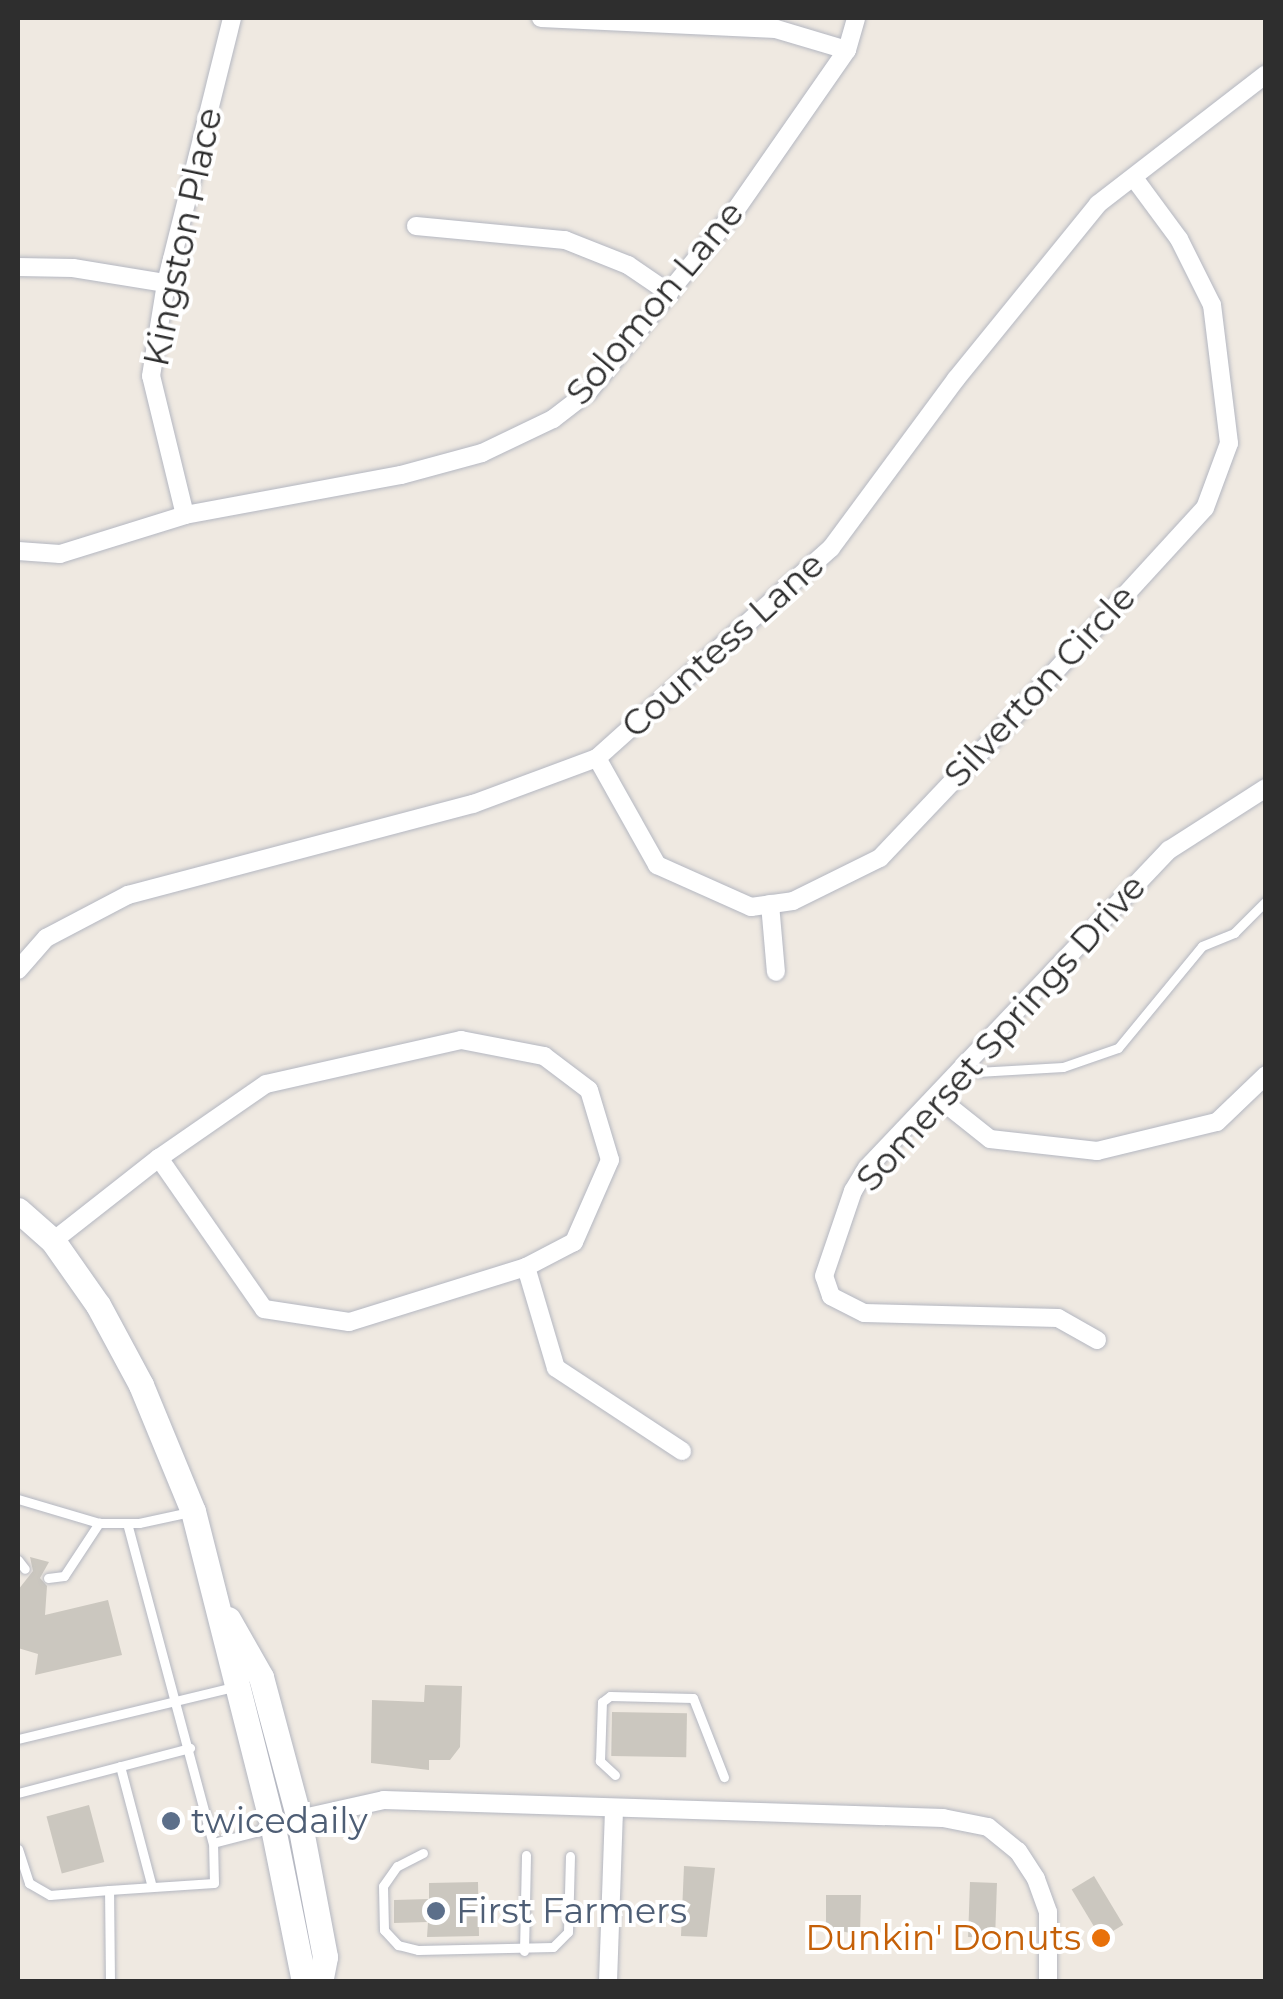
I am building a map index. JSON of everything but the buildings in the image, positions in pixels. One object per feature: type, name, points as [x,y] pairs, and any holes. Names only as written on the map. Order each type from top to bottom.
[{"type":"street","name":"Kingston Place","points":[[184,515],[152,376],[166,283],[232,18]]},
{"type":"street","points":[[541,18],[776,30],[846,50]]},
{"type":"street","name":"Solomon Lane","points":[[18,551],[60,554],[184,515],[401,476],[482,453],[554,419],[588,392],[670,293],[846,50],[856,18]]},
{"type":"street","name":"Countess Lane","points":[[18,970],[46,938],[128,894],[473,804],[597,758],[831,548],[956,379],[1098,204],[1266,74]]},
{"type":"street","name":"Silverton Circle","points":[[597,758],[657,865],[752,907],[793,902],[880,858],[1205,508],[1229,442],[1212,305],[1179,238],[1134,178]]},
{"type":"street","points":[[416,226],[566,240],[614,258],[670,293]]},
{"type":"street","points":[[18,268],[73,268],[166,283]]},
{"type":"street","name":"Somerset Springs Drive","points":[[1096,1340],[1058,1318],[864,1313],[831,1296],[824,1276],[853,1191],[936,1096],[1169,850],[1266,788]]},
{"type":"street","points":[[770,904],[776,972]]},
{"type":"street","points":[[53,1242],[159,1158],[266,1084],[461,1040],[544,1056],[588,1090],[610,1160],[574,1242],[526,1267],[349,1322],[264,1308],[159,1158]]},
{"type":"street","points":[[936,1096],[990,1139],[1097,1152],[1217,1122],[1266,1075]]},
{"type":"street","points":[[18,1210],[53,1242],[98,1306],[142,1385],[192,1511],[274,1828],[304,1982]]},
{"type":"street","points":[[526,1267],[556,1368],[682,1452]]},
{"type":"street","points":[[216,1597],[261,1677],[300,1819],[324,1957],[320,1982]]},
{"type":"street","points":[[274,1828],[384,1800],[943,1818],[988,1828],[1018,1851],[1036,1880],[1048,1912],[1048,1982]]},
{"type":"street","points":[[608,1982],[614,1810]]},
{"type":"lane","points":[[966,1064],[977,1072],[1063,1067],[1118,1048],[1202,946],[1234,934],[1266,901]]},
{"type":"lane","points":[[18,1499],[99,1522],[126,1523],[192,1511]]},
{"type":"lane","points":[[48,1578],[64,1576],[99,1522]]},
{"type":"lane","points":[[18,1849],[29,1883],[50,1895],[214,1883],[213,1843],[178,1698],[126,1523]]},
{"type":"lane","points":[[18,1560],[26,1569]]},
{"type":"lane","points":[[18,1739],[235,1686]]},
{"type":"lane","points":[[614,1775],[600,1761],[602,1702],[610,1696],[693,1698],[724,1777]]},
{"type":"lane","points":[[18,1792],[190,1748]]},
{"type":"lane","points":[[120,1766],[152,1888]]},
{"type":"lane","points":[[213,1843],[274,1828]]},
{"type":"lane","points":[[424,1852],[398,1866],[383,1886],[384,1930],[398,1946],[418,1950],[521,1951],[553,1947],[568,1932],[570,1856]]},
{"type":"lane","points":[[521,1951],[526,1855]]},
{"type":"lane","points":[[109,1890],[110,1982]]},
{"type":"place","name":"twicedaily","points":[[171,1821]]},
{"type":"place","name":"First Farmers","points":[[436,1911]]},
{"type":"place","name":"Dunkin' Donuts","points":[[1101,1938]]}]
